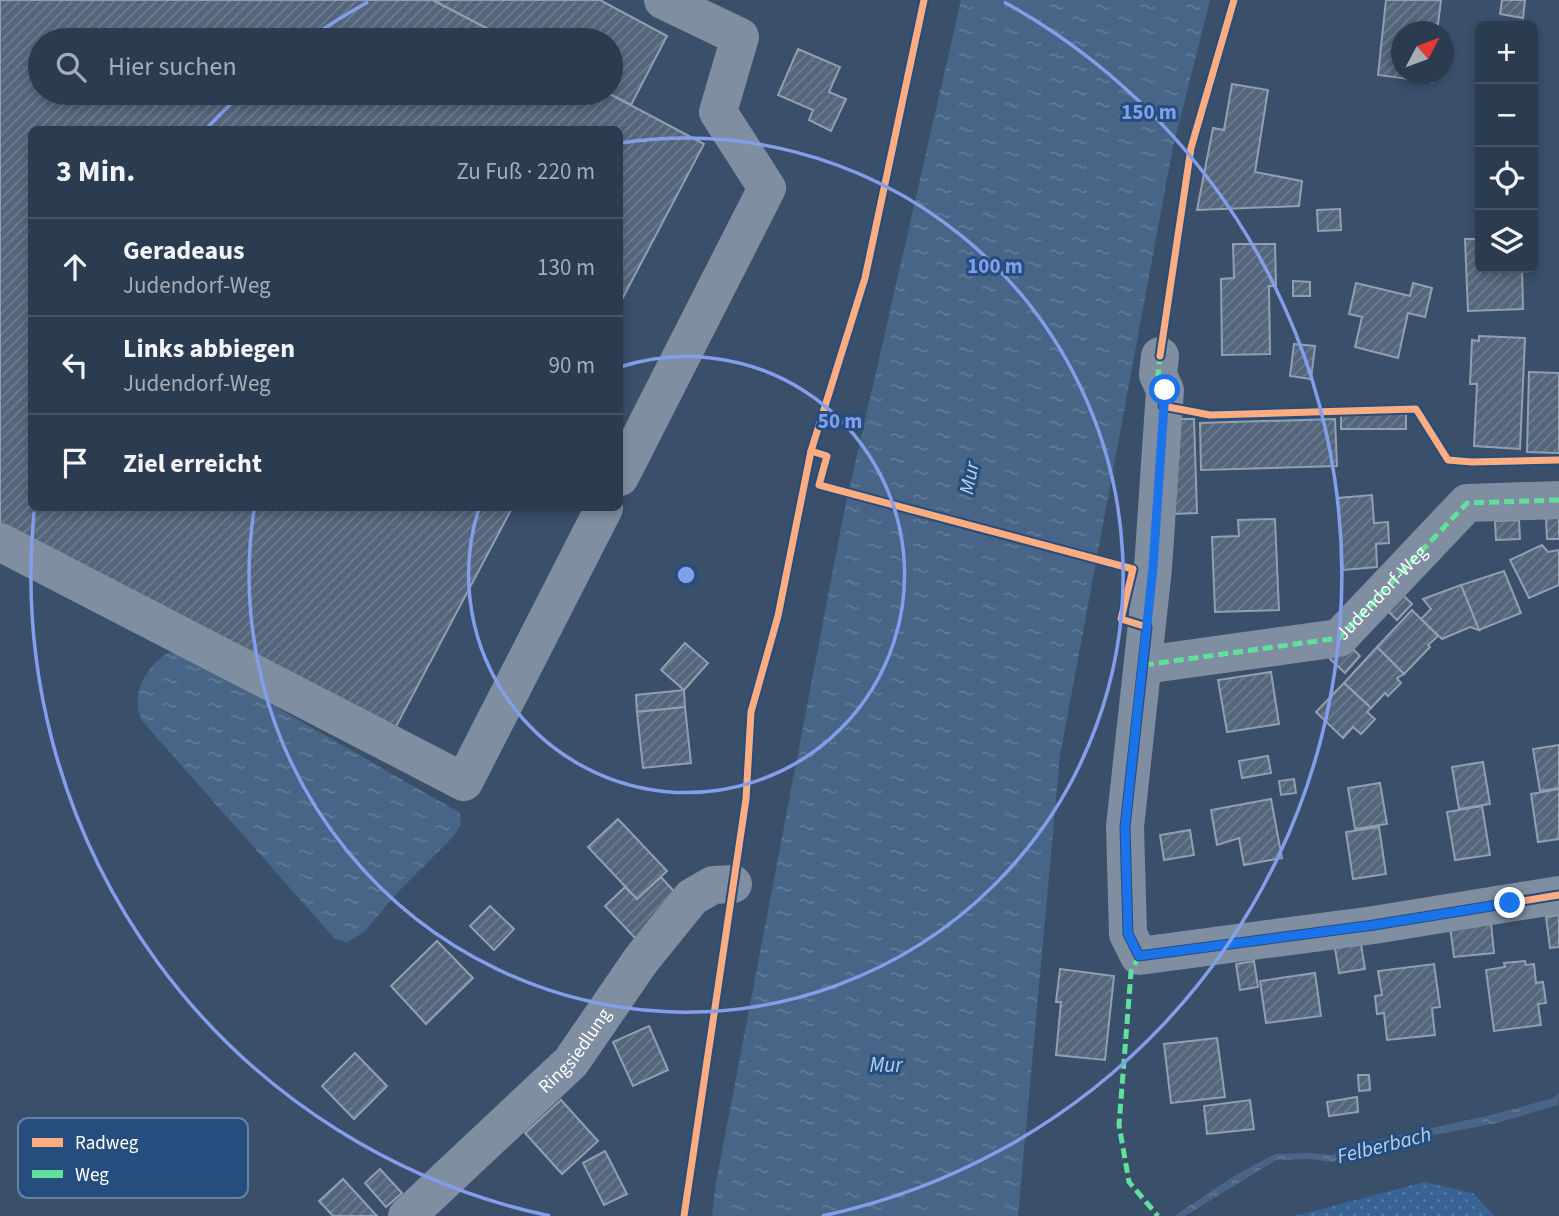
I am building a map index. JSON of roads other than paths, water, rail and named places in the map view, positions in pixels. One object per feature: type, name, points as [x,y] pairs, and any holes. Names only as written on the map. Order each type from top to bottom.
[{"type":"street","points":[[623,471],[767,188],[718,112],[740,37],[663,0]]},
{"type":"street","points":[[1160,356],[1158,375],[1165,390],[1153,568],[1125,827],[1128,934],[1139,956],[1374,925],[1559,895]]},
{"type":"street","name":"Judendorf-Weg","points":[[1144,665],[1339,638],[1467,503],[1559,500]]},
{"type":"street","points":[[0,542],[464,782],[602,511]]},
{"type":"street","name":"Ringsiedlung","points":[[407,1216],[570,1062],[641,960],[692,897],[713,885],[733,884]]},
{"type":"water","name":"Mur","points":[[961,0],[1210,0],[1173,147],[1060,756],[1018,1216],[712,1216],[715,1188],[844,512]]},
{"type":"water","points":[[170,652],[181,652],[460,813],[461,824],[454,836],[397,893],[364,932],[347,943],[334,938],[143,722],[138,702],[142,682],[154,665]]},
{"type":"water","points":[[1559,1093],[1558,1105],[1497,1123],[1377,1146],[1331,1162],[1310,1159],[1276,1160],[1185,1216],[1174,1216],[1234,1176],[1275,1154],[1331,1155],[1376,1140],[1495,1114],[1553,1098]]},
{"type":"water label","name":"Felberbach","points":[[1384,1145]]}]
